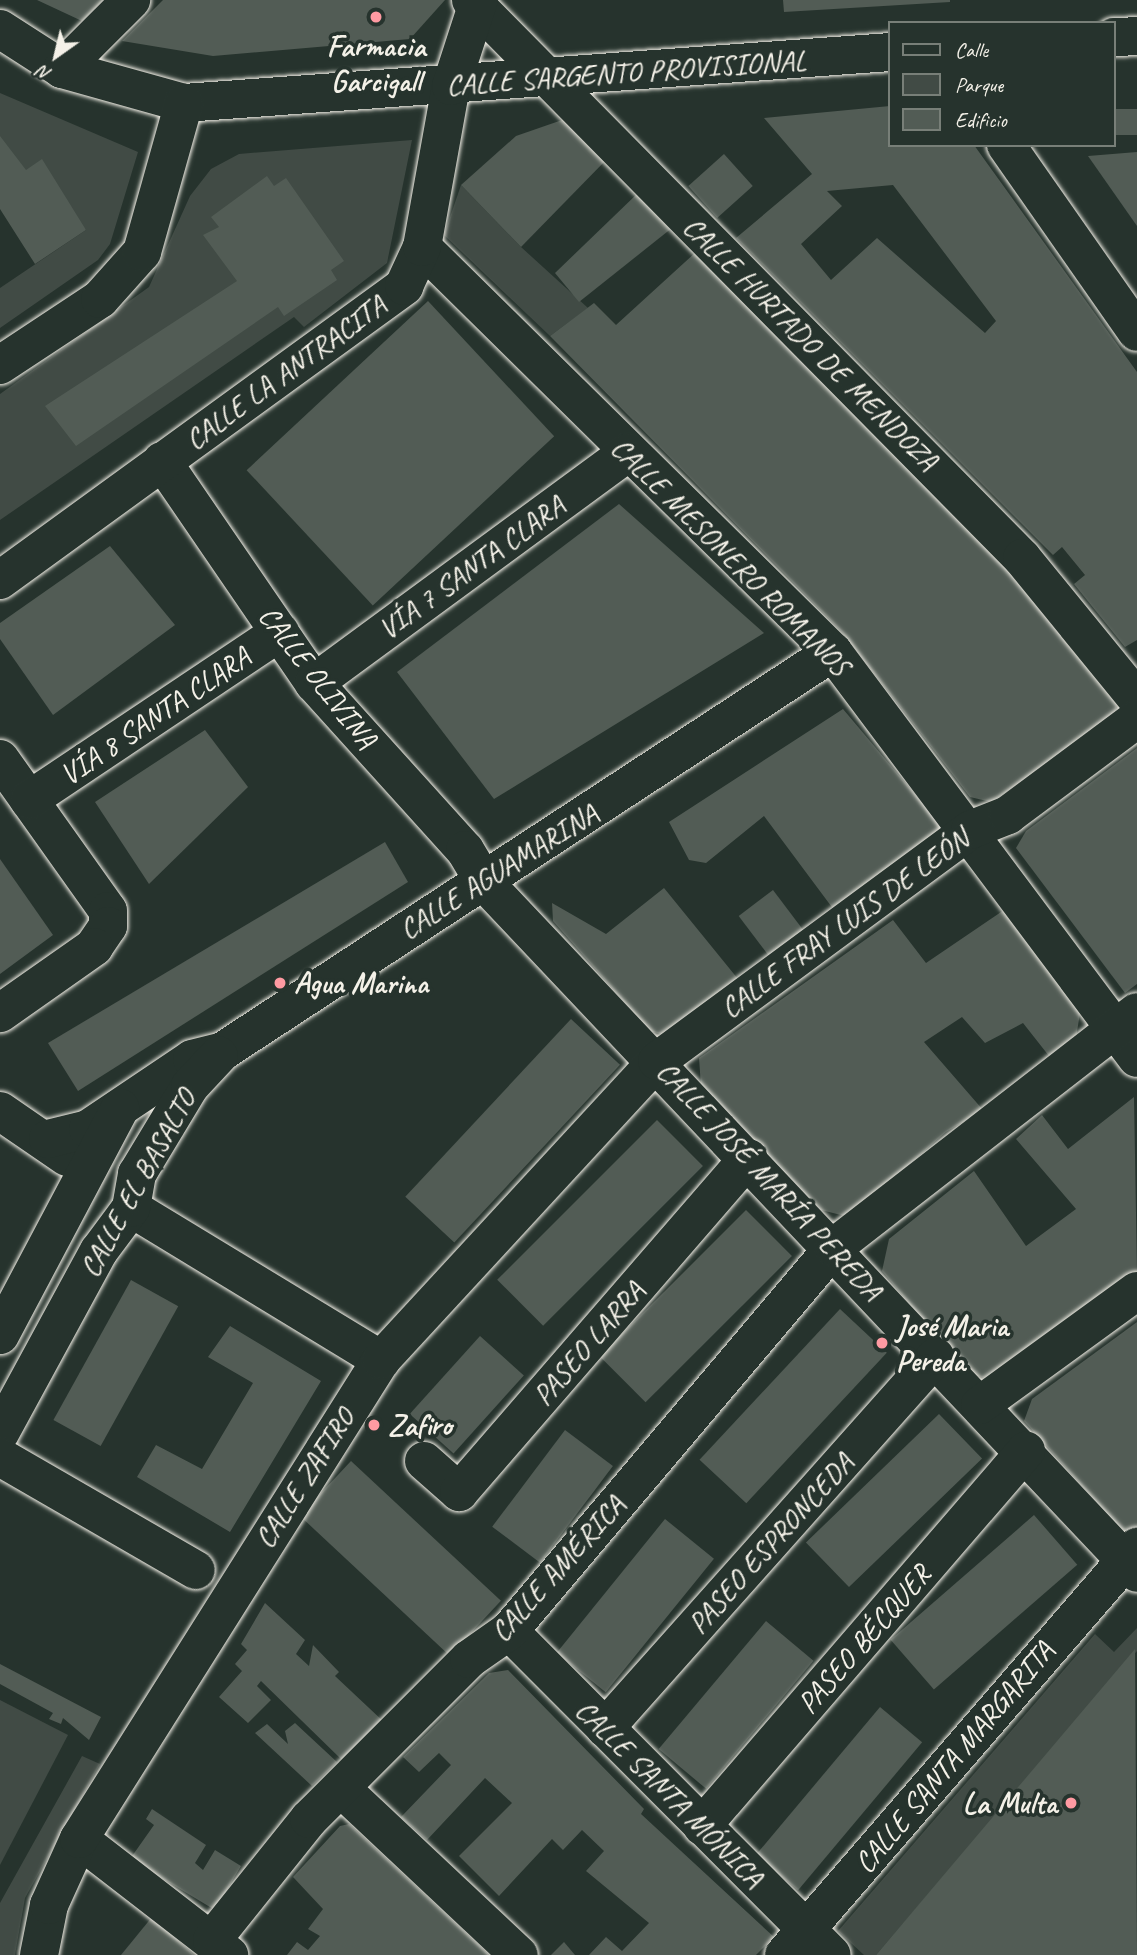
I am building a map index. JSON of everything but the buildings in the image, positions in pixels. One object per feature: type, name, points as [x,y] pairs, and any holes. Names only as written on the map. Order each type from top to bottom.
[{"type":"street","points":[[62,69],[131,0]]},
{"type":"street","name":"CALLE HURTADO DE MENDOZA","points":[[475,2],[1022,558],[1137,699]]},
{"type":"street","name":"CALLE LA ANTRACITA","points":[[0,580],[404,286],[422,247],[451,86],[475,2]]},
{"type":"street","name":"CALLE SARGENTO PROVISIONAL","points":[[0,29],[62,69],[184,103],[451,86],[888,52]]},
{"type":"street","points":[[1116,37],[1137,36]]},
{"type":"street","points":[[0,365],[100,299],[142,252],[184,103]]},
{"type":"street","points":[[1007,147],[1137,332]]},
{"type":"street","name":"CALLE MESONERO ROMANOS","points":[[422,247],[833,652],[1130,1033]]},
{"type":"street","name":"VÍA 7 SANTA CLARA","points":[[314,682],[628,452]]},
{"type":"street","name":"CALLE OLIVINA","points":[[162,461],[314,682],[465,850],[485,883]]},
{"type":"street","name":"VÍA 8 SANTA CLARA","points":[[29,800],[280,632]]},
{"type":"street","name":"CALLE AGUAMARINA","points":[[48,1139],[88,1129],[192,1059],[223,1051],[485,883],[833,652]]},
{"type":"street","name":"CALLE FRAY LUIS DE LEÓN","points":[[657,1061],[970,830],[1008,815],[1137,719]]},
{"type":"street","points":[[0,759],[108,911],[108,926],[94,947],[0,1013]]},
{"type":"street","name":"CALLE JOSÉ MARÍA PEREDA","points":[[485,883],[834,1247],[980,1405],[1132,1559]]},
{"type":"street","name":"CALLE AMÉRICA","points":[[220,1947],[309,1819],[344,1790],[469,1659],[509,1631],[834,1247],[1130,1033]]},
{"type":"street","name":"CALLE EL BASALTO","points":[[0,1433],[190,1086],[223,1051]]},
{"type":"street","name":"CALLE ZAFIRO","points":[[39,1955],[49,1905],[79,1839],[381,1360],[657,1061]]},
{"type":"street","points":[[0,1335],[88,1175],[121,1105],[151,1126],[141,1176]]},
{"type":"street","points":[[0,1111],[48,1139],[88,1175],[104,1180],[141,1176],[381,1360]]},
{"type":"street","name":"PASEO LARRA","points":[[424,1461],[459,1492],[748,1158]]},
{"type":"street","points":[[980,1405],[1137,1292]]},
{"type":"street","name":"PASEO ESPRONCEDA","points":[[605,1728],[935,1357]]},
{"type":"street","name":"PASEO BÉCQUER","points":[[702,1826],[1026,1451]]},
{"type":"street","points":[[0,1457],[196,1570]]},
{"type":"street","name":"CALLE SANTA MARGARITA","points":[[807,1947],[1132,1559]]},
{"type":"street","name":"CALLE SANTA MÓNICA","points":[[509,1631],[702,1826],[807,1947]]},
{"type":"street","points":[[344,1790],[519,1955]]},
{"type":"street","points":[[79,1839],[220,1947]]},
{"type":"green space","points":[[0,93],[138,152],[110,244],[98,260],[0,328],[0,288],[86,230],[0,150]]},
{"type":"green space","points":[[412,140],[387,263],[304,327],[294,317],[0,520],[0,394],[149,287],[190,196],[211,169],[239,154]]},
{"type":"green space","points":[[461,185],[521,247],[588,308],[550,336],[444,235]]},
{"type":"green space","points":[[1137,1628],[1137,1651],[876,1955],[864,1955],[838,1931],[1095,1634],[1114,1652]]},
{"type":"green space","points":[[0,1700],[68,1735],[0,1865]]},
{"type":"green space","points":[[82,1756],[100,1764],[25,1898],[15,1955],[0,1955],[0,1903]]},
{"type":"place","name":"Farmacia Garcigall","points":[[376,17]]},
{"type":"place","name":"Agua Marina","points":[[280,983]]},
{"type":"place","name":"José Maria Pereda","points":[[882,1343]]},
{"type":"place","name":"Zafiro","points":[[374,1425]]},
{"type":"place","name":"La Multa","points":[[1071,1803]]}]
